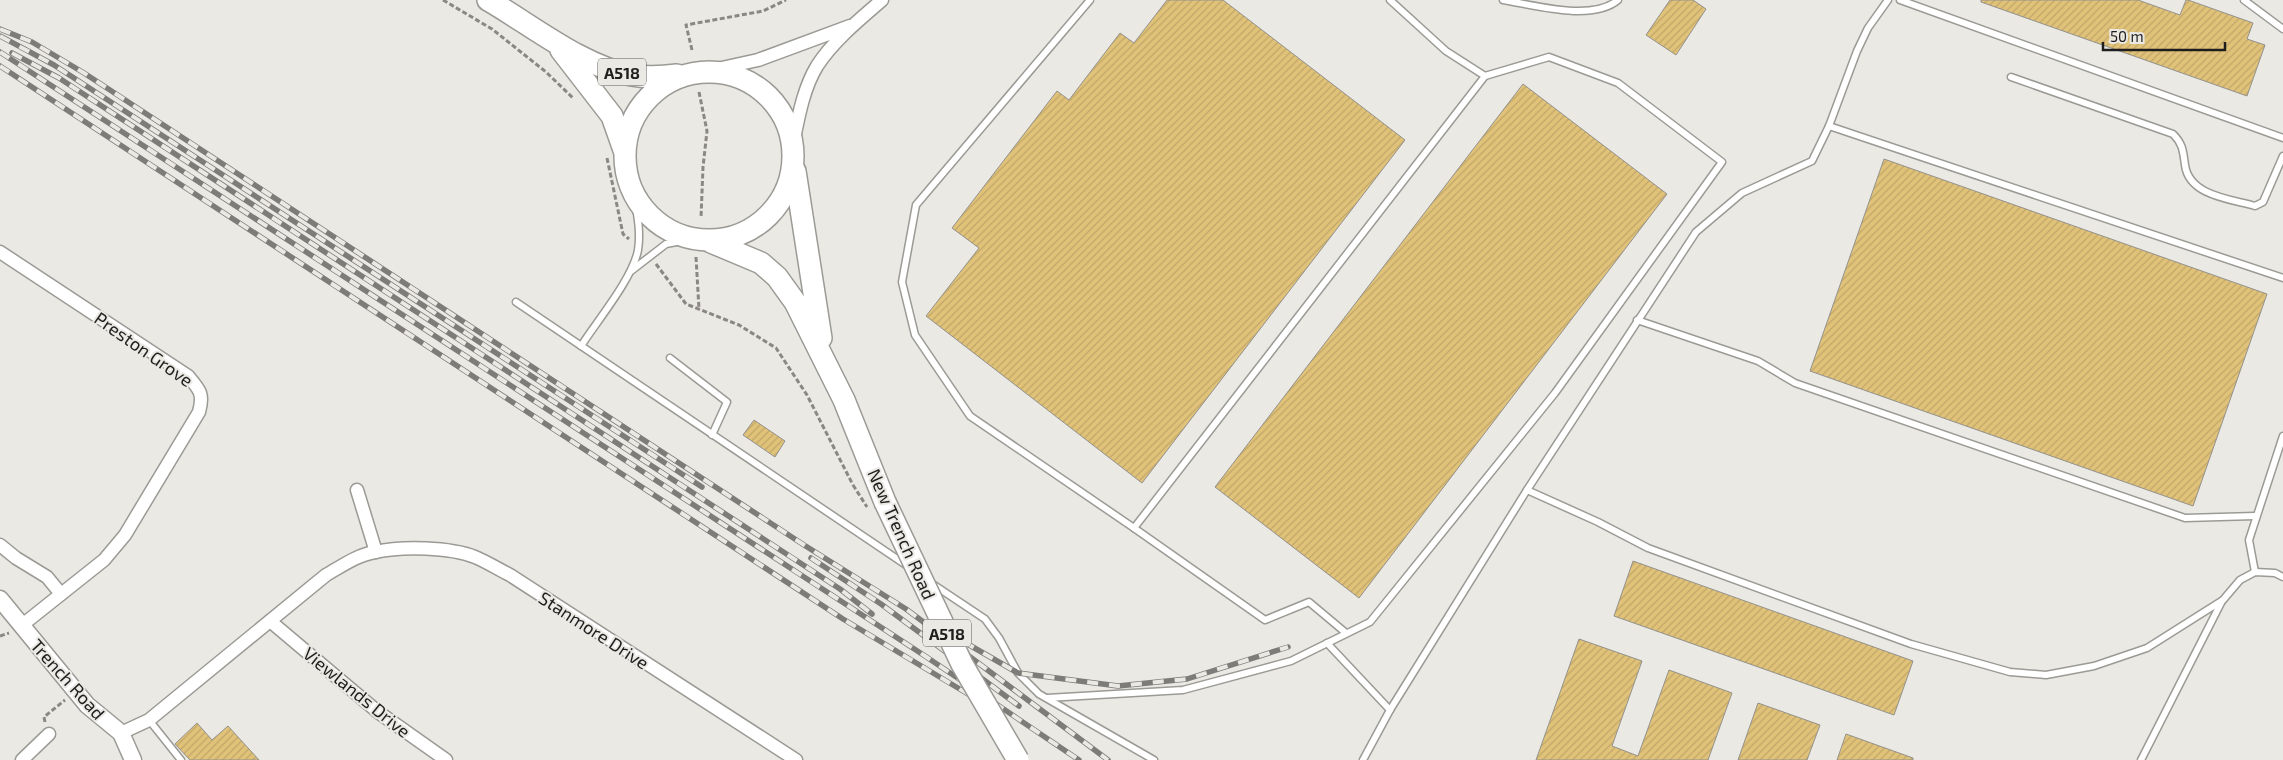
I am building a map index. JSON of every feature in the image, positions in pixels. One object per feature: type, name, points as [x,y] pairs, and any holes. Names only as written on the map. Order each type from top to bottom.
[{"type":"highway","name":"A518","points":[[488,0],[522,19],[555,42],[594,63],[629,75],[654,78],[701,78]]},
{"type":"highway","name":"A518","points":[[555,42],[612,116],[615,152]]},
{"type":"highway","points":[[735,75],[760,88],[775,102],[786,120],[793,153],[791,179],[781,201],[761,223],[731,238],[699,246],[656,222],[644,211],[634,196],[615,152],[636,113],[647,98],[671,80],[735,75]]},
{"type":"highway","name":"New Trench Road","points":[[793,153],[823,356]]},
{"type":"highway","name":"New Trench Road","points":[[699,246],[761,263],[777,277],[795,302],[823,356],[885,502],[962,664],[1018,760]]},
{"type":"street","points":[[793,153],[799,113],[817,67],[853,25],[882,0]]},
{"type":"street","points":[[701,78],[758,60],[853,25]]},
{"type":"street","name":"Preston Grove","points":[[0,252],[188,376],[199,388],[202,400],[199,412],[125,535],[104,560],[21,626]]},
{"type":"street","points":[[357,490],[376,552]]},
{"type":"street","points":[[0,545],[16,558],[47,576],[61,594]]},
{"type":"street","name":"Stanmore Drive","points":[[121,733],[149,720],[326,575],[353,559],[376,552],[425,549],[449,551],[475,557],[510,575],[794,760]]},
{"type":"street","name":"Trench Road","points":[[0,599],[75,692],[97,714],[121,733],[133,760]]},
{"type":"street","name":"Viewlands Drive","points":[[270,621],[378,712],[446,760]]},
{"type":"street","points":[[22,760],[49,734]]},
{"type":"lane","points":[[1090,0],[916,205],[902,282],[916,335],[970,416],[1265,620],[1309,602],[1346,633]]},
{"type":"lane","points":[[1390,0],[1446,51],[1485,76]]},
{"type":"lane","points":[[1503,0],[1528,6],[1593,10],[1607,8],[1618,0]]},
{"type":"lane","points":[[1363,760],[1390,710],[1527,490],[1696,232],[1742,193],[1812,160],[1829,126],[1856,50],[1868,28],[1888,0]]},
{"type":"lane","points":[[1900,0],[2283,138]]},
{"type":"lane","points":[[2244,0],[2283,29]]},
{"type":"lane","points":[[1047,698],[1183,690],[1291,661],[1370,622],[1556,393],[1722,162],[1618,83],[1549,57],[1485,76],[1134,528]]},
{"type":"lane","points":[[2011,77],[2172,134],[2181,141],[2185,168],[2191,181],[2199,190],[2255,206],[2263,202],[2283,156]]},
{"type":"lane","points":[[1829,126],[2283,278]]},
{"type":"lane","points":[[581,346],[630,271],[638,247],[639,225],[634,196]]},
{"type":"lane","points":[[630,271],[666,244],[699,246]]},
{"type":"lane","points":[[516,302],[985,619],[999,638],[1018,672],[1039,694],[1154,760]]},
{"type":"lane","points":[[1637,320],[1758,361],[1795,383],[2185,518],[2255,516]]},
{"type":"lane","points":[[670,358],[727,402],[712,435]]},
{"type":"lane","points":[[2255,572],[2249,540],[2255,516],[2283,436]]},
{"type":"lane","points":[[1527,490],[1598,522],[1648,548],[1911,644],[2010,672],[2046,675],[2094,666],[2147,648],[2223,600]]},
{"type":"lane","points":[[2141,760],[2223,600],[2240,580],[2255,572],[2275,573],[2283,578]]},
{"type":"lane","points":[[1327,643],[1390,710]]},
{"type":"lane","points":[[149,720],[181,760]]},
{"type":"path","points":[[443,0],[492,29],[546,72],[579,105]]},
{"type":"path","points":[[692,50],[686,25],[763,11],[786,0]]},
{"type":"path","points":[[701,78],[707,131],[701,218]]},
{"type":"path","points":[[615,152],[623,234],[638,247]]},
{"type":"path","points":[[699,246],[699,309]]},
{"type":"path","points":[[648,256],[659,266],[686,304],[739,324],[776,348],[807,395],[853,485]]},
{"type":"path","points":[[49,734],[44,717],[75,692]]},
{"type":"building","points":[[1167,0],[1223,0],[1405,140],[1142,483],[926,316],[979,248],[952,228],[1057,91],[1069,100],[1120,33],[1134,43]]},
{"type":"building","points":[[1670,0],[1693,0],[1706,9],[1676,55],[1646,35]]},
{"type":"building","points":[[1981,0],[2138,0],[2180,15],[2186,0],[2188,0],[2253,23],[2247,39],[2265,45],[2247,96],[1981,2]]},
{"type":"building","points":[[1523,84],[1667,194],[1359,598],[1215,487]]},
{"type":"building","points":[[1884,159],[2267,294],[2193,506],[1810,371]]},
{"type":"building","points":[[754,420],[785,441],[775,457],[743,435]]},
{"type":"building","points":[[1633,561],[1913,661],[1894,715],[1614,616]]},
{"type":"building","points":[[1579,639],[1642,661],[1612,746],[1638,756],[1669,670],[1732,693],[1708,760],[1536,760]]},
{"type":"building","points":[[1758,703],[1820,725],[1807,760],[1738,760]]},
{"type":"building","points":[[197,723],[212,740],[228,726],[259,760],[190,760],[175,744]]},
{"type":"building","points":[[1846,734],[1913,758],[1913,760],[1837,760]]},
{"type":"railway","points":[[0,29],[32,42],[84,73],[804,545],[906,609],[1108,760]]},
{"type":"railway","points":[[0,36],[54,65],[702,487]]},
{"type":"railway","points":[[0,52],[925,656],[1079,760]]},
{"type":"railway","points":[[12,53],[59,78],[840,589],[872,614]]},
{"type":"railway","points":[[0,66],[843,619],[983,703]]},
{"type":"railway","points":[[811,558],[881,604],[1019,706]]},
{"type":"railway","points":[[945,631],[1018,673],[1118,686],[1187,679],[1288,647]]}]
